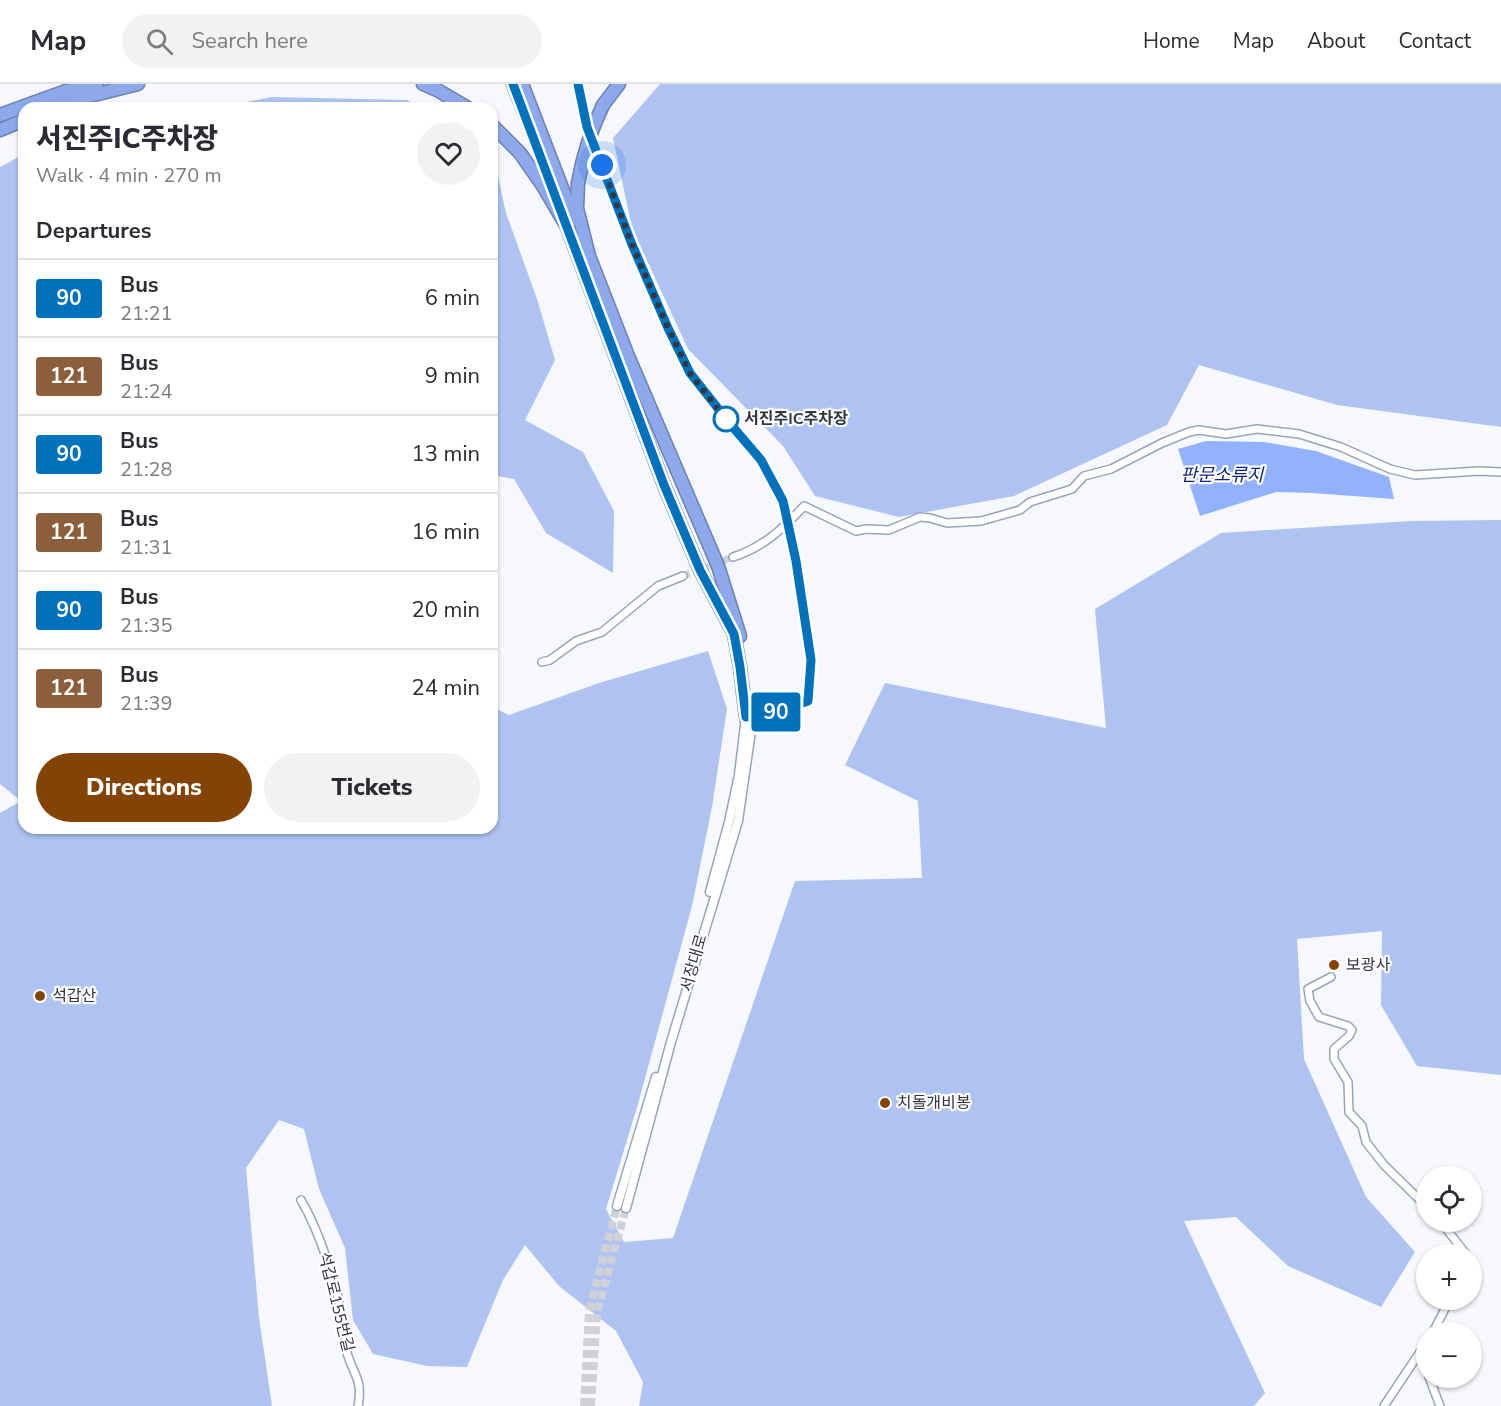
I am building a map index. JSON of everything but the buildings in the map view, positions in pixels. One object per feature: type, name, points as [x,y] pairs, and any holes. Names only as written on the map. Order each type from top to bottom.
[{"type":"highway","points":[[66,92],[82,84]]},
{"type":"highway","points":[[36,102],[97,84]]},
{"type":"highway","points":[[71,102],[138,84]]},
{"type":"highway","points":[[423,84],[458,102]]},
{"type":"highway","points":[[513,84],[664,485],[700,570],[734,634],[749,717]]},
{"type":"highway","points":[[522,84],[632,365],[718,566],[740,633],[749,717]]},
{"type":"highway","points":[[589,256],[577,208],[582,159],[591,128],[603,105],[619,84]]},
{"type":"highway","points":[[0,114],[18,108]]},
{"type":"highway","points":[[0,130],[18,122]]},
{"type":"highway","points":[[498,131],[520,153],[567,226]]},
{"type":"street","points":[[578,84],[587,127],[631,242],[690,373],[761,460],[783,501],[803,598],[811,660],[808,701],[771,714],[749,717]]},
{"type":"street","points":[[733,557],[749,552],[764,543],[788,524],[804,506],[856,531],[889,530],[920,517],[947,523],[981,521],[1020,510],[1030,502],[1072,489],[1084,476],[1111,469],[1162,443],[1199,430],[1226,434],[1257,429],[1299,434],[1341,447],[1390,469],[1415,475],[1501,472]]},
{"type":"street","points":[[542,662],[549,660],[576,641],[602,632],[658,586],[683,576]]},
{"type":"street","name":"서장대로","points":[[621,1207],[729,822],[749,717]]},
{"type":"street","points":[[1331,977],[1308,989],[1310,1001],[1319,1017],[1348,1026],[1352,1030],[1349,1036],[1334,1049],[1334,1059],[1348,1082],[1349,1112],[1362,1126],[1366,1142],[1384,1165],[1416,1196]]},
{"type":"street","name":"석갑로155번길","points":[[301,1200],[321,1242],[331,1275],[344,1326],[348,1354],[359,1383],[358,1406]]},
{"type":"street","points":[[1449,1232],[1458,1244]]},
{"type":"street","points":[[1384,1406],[1416,1361]]},
{"type":"street","points":[[1434,1388],[1440,1406]]},
{"type":"shaded area","points":[[660,84],[1501,84],[1501,427],[1337,405],[1199,365],[1167,425],[1014,496],[899,517],[815,496],[783,446],[688,349],[632,228],[613,138]]},
{"type":"shaded area","points":[[272,97],[407,100],[411,102],[246,102]]},
{"type":"shaded area","points":[[18,157],[18,799],[0,784],[0,167]]},
{"type":"shaded area","points":[[498,176],[506,213],[537,299],[555,360],[525,420],[583,452],[614,511],[613,573],[546,533],[514,479],[498,476]]},
{"type":"shaded area","points":[[1501,520],[1501,1075],[1417,1066],[1381,1005],[1382,931],[1297,939],[1304,1059],[1366,1197],[1415,1252],[1381,1307],[1288,1266],[1236,1217],[1184,1221],[1265,1393],[1254,1406],[639,1406],[643,1382],[616,1331],[559,1286],[525,1245],[503,1280],[467,1367],[427,1366],[373,1354],[353,1320],[345,1248],[319,1189],[304,1129],[279,1120],[246,1168],[259,1318],[272,1406],[0,1406],[0,813],[18,803],[18,834],[498,834],[498,710],[509,715],[599,683],[708,651],[727,709],[712,807],[692,906],[638,1104],[606,1209],[624,1242],[673,1238],[795,881],[922,878],[918,801],[845,765],[885,683],[1106,728],[1095,609],[1221,533],[1410,521]]},
{"type":"water","name":"판문소류지","points":[[1206,441],[1264,442],[1316,451],[1389,477],[1394,499],[1276,492],[1200,516],[1178,449]]},
{"type":"tunnel","points":[[683,576],[733,557]]},
{"type":"tunnel","points":[[584,1406],[589,1311],[617,1206]]},
{"type":"tunnel","points":[[591,1406],[597,1313],[626,1208]]},
{"type":"bus line","name":"90","points":[[513,84],[664,485],[700,570],[734,634],[746,717],[771,714],[808,701],[811,660],[803,598],[783,501],[761,460],[690,373],[631,242],[587,127],[578,84]]},
{"type":"place","name":"서진주IC주차장","points":[[726,419]]},
{"type":"place","name":"보광사","points":[[1334,965]]},
{"type":"place","name":"석갑산","points":[[40,996]]},
{"type":"place","name":"치돌개비봉","points":[[885,1103]]},
{"type":"route","points":[[602,165],[631,242],[668,328],[690,373],[728,422],[726,419]]}]
